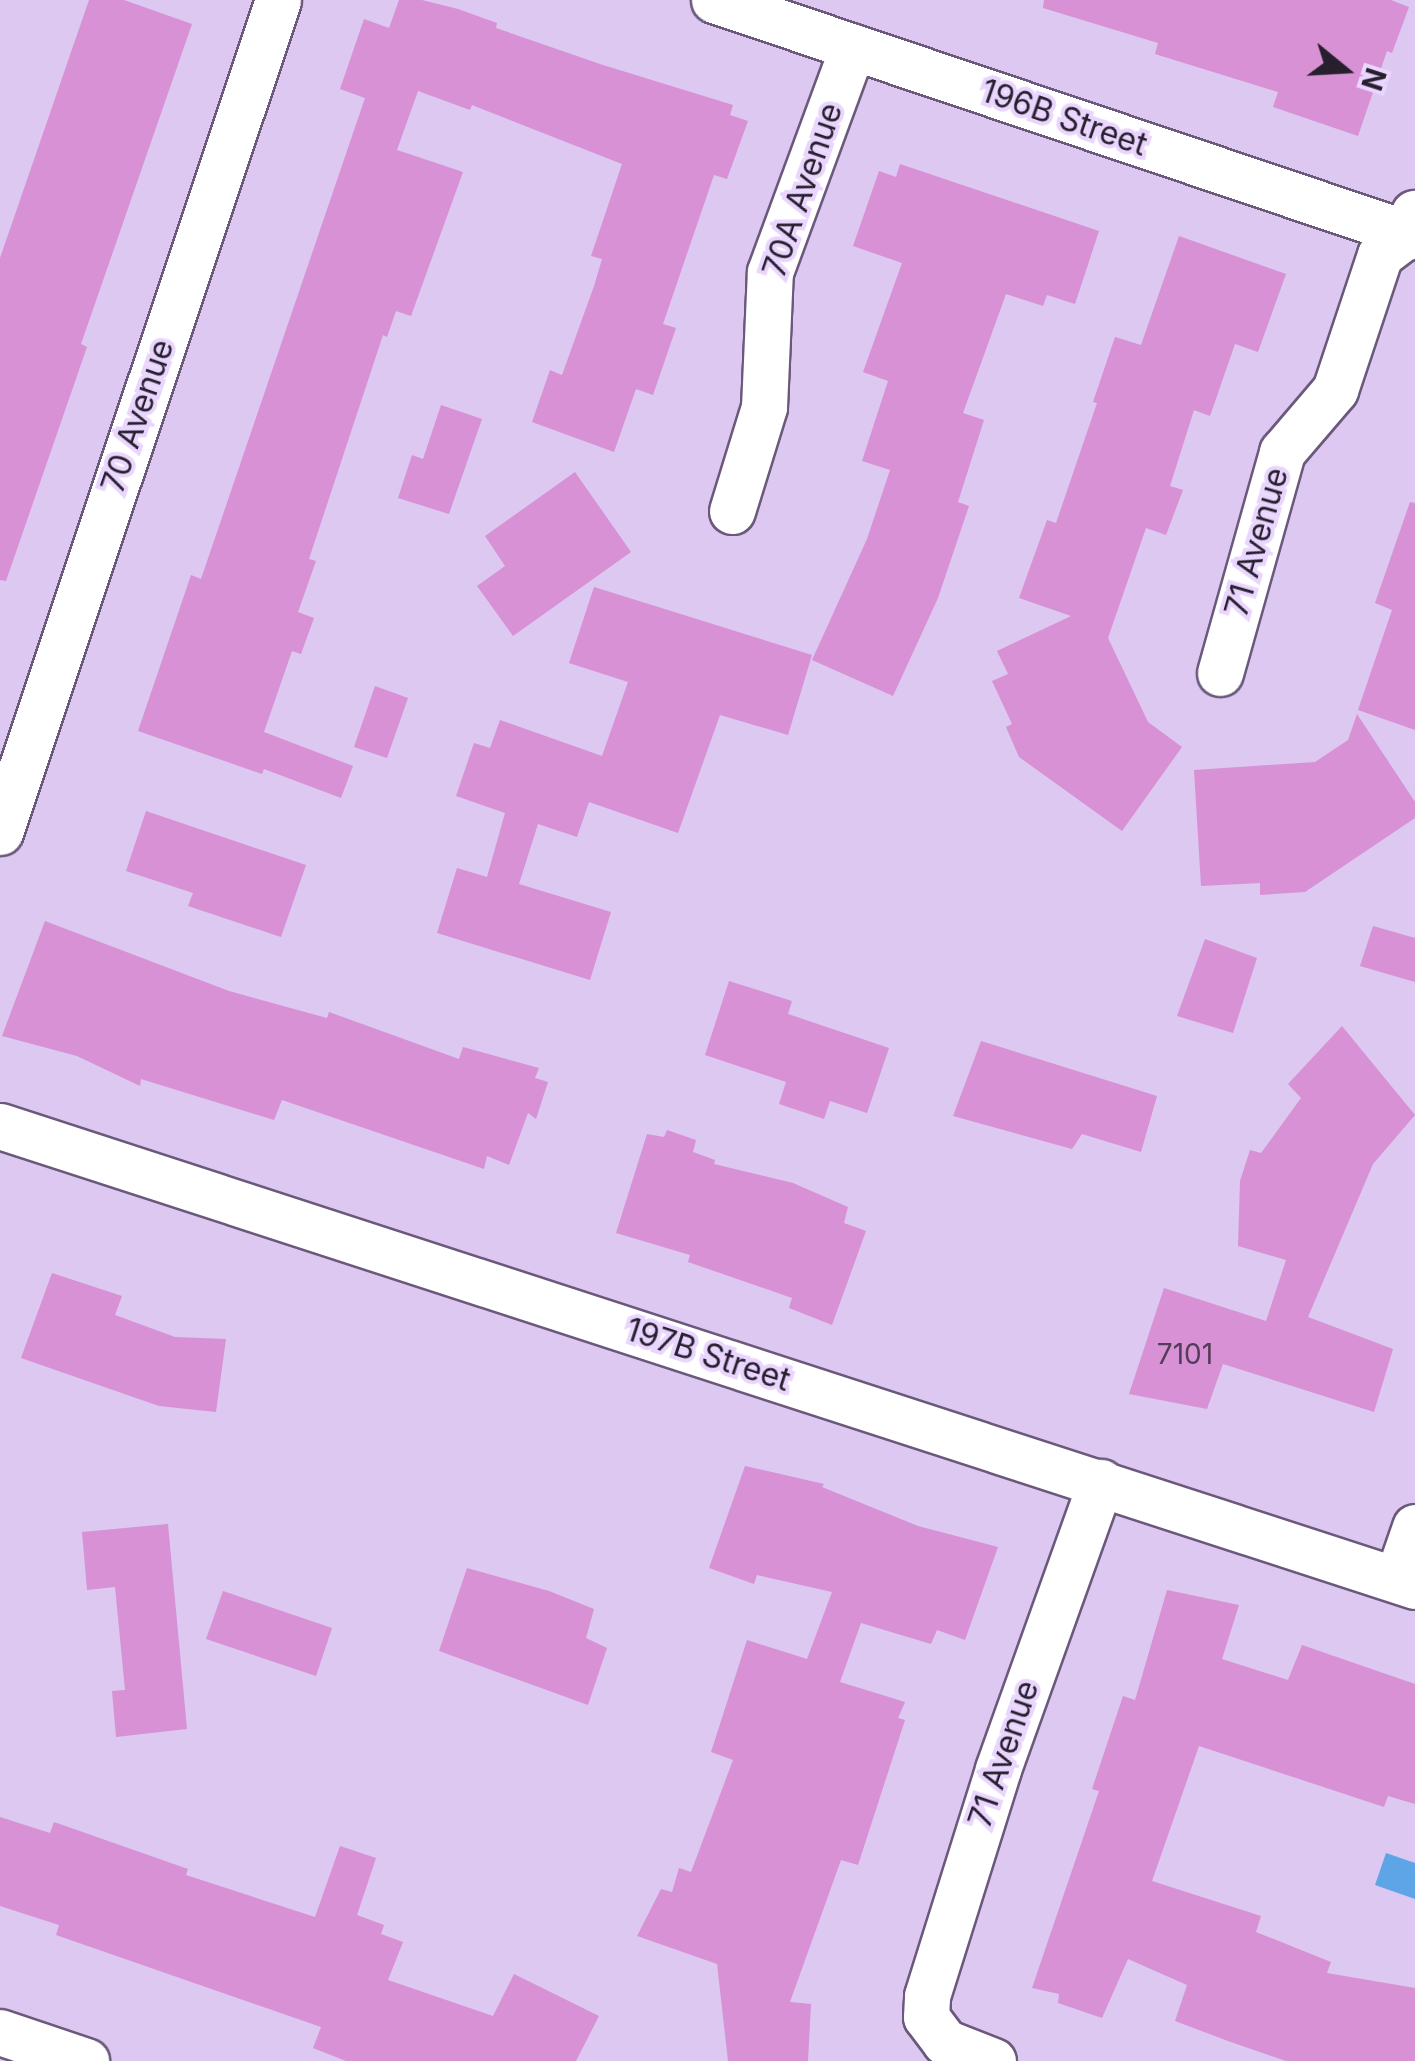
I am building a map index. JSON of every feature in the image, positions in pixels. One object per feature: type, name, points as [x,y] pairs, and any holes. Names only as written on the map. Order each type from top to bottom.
[{"type":"street","name":"70 Avenue","points":[[0,832],[278,0]]},
{"type":"street","name":"196B Street","points":[[714,0],[1413,227]]},
{"type":"street","name":"70A Avenue","points":[[732,511],[764,407],[770,272],[853,47]]},
{"type":"street","name":"71 Avenue","points":[[1220,673],[1282,452],[1334,390],[1380,254],[1413,227]]},
{"type":"street","name":"197B Street","points":[[0,1126],[1406,1582]]},
{"type":"street","name":"71 Avenue","points":[[993,2061],[945,2042],[932,2030],[926,2017],[934,1965],[998,1769],[1101,1482]]},
{"type":"street","points":[[1406,1582],[1415,1528]]},
{"type":"street","points":[[0,2032],[86,2061]]},
{"type":"water","points":[[1386,1853],[1415,1863],[1415,1899],[1375,1885]]},
{"type":"building","points":[[89,0],[124,0],[192,24],[81,344],[87,347],[6,581],[0,580],[0,258]]},
{"type":"building","points":[[399,0],[422,0],[458,9],[497,23],[496,28],[733,105],[730,115],[748,121],[727,179],[714,175],[663,324],[676,328],[653,395],[636,389],[614,452],[532,422],[550,370],[562,375],[594,286],[602,259],[591,256],[622,164],[472,105],[470,110],[418,91],[397,150],[463,172],[411,316],[396,311],[387,337],[383,335],[309,559],[316,561],[298,612],[314,618],[301,654],[292,651],[264,732],[353,766],[341,798],[264,769],[262,774],[138,731],[191,575],[201,579],[365,98],[340,89],[364,19],[389,28]]},
{"type":"building","points":[[1044,0],[1391,0],[1409,7],[1392,53],[1387,51],[1358,136],[1273,107],[1278,92],[1155,54],[1158,43],[1043,8]]},
{"type":"building","points":[[900,164],[1099,231],[1075,304],[1047,295],[1043,306],[1006,294],[963,413],[984,420],[958,502],[969,506],[938,598],[893,696],[812,660],[867,539],[890,470],[862,461],[888,381],[863,372],[902,263],[853,246],[879,171],[896,177]]},
{"type":"building","points":[[1179,236],[1286,274],[1258,352],[1235,344],[1210,416],[1194,410],[1170,486],[1183,490],[1166,535],[1146,528],[1108,638],[1148,722],[1182,747],[1122,831],[1019,757],[1006,727],[1012,724],[992,681],[1008,674],[997,651],[1071,616],[1019,598],[1047,520],[1056,523],[1115,337],[1141,345]]},
{"type":"building","points":[[441,405],[482,419],[449,514],[398,498],[412,455],[423,459]]},
{"type":"building","points":[[575,472],[631,552],[513,636],[477,586],[505,566],[485,536]]},
{"type":"building","points":[[1410,502],[1415,503],[1415,730],[1358,710],[1392,610],[1375,603]]},
{"type":"building","points":[[594,587],[812,655],[788,735],[720,715],[678,833],[589,802],[577,837],[538,824],[519,884],[611,912],[590,980],[437,933],[457,868],[487,877],[505,813],[456,796],[474,743],[490,748],[500,720],[602,756],[628,682],[569,663]]},
{"type":"building","points":[[375,686],[408,698],[387,758],[354,747]]},
{"type":"building","points":[[1357,714],[1415,802],[1415,818],[1305,892],[1260,895],[1260,883],[1201,886],[1194,770],[1315,762],[1348,740]]},
{"type":"building","points":[[146,811],[306,865],[281,937],[188,906],[193,893],[126,871]]},
{"type":"building","points":[[45,921],[229,991],[327,1018],[329,1012],[459,1059],[463,1047],[539,1068],[535,1078],[548,1082],[536,1119],[528,1113],[509,1165],[487,1156],[484,1169],[282,1100],[274,1120],[141,1079],[140,1086],[77,1056],[2,1036]]},
{"type":"building","points":[[1373,926],[1415,938],[1415,982],[1360,966]]},
{"type":"building","points":[[1205,939],[1257,958],[1233,1033],[1177,1016]]},
{"type":"building","points":[[729,981],[792,1001],[788,1014],[889,1048],[867,1113],[830,1101],[824,1119],[779,1104],[786,1082],[705,1055]]},
{"type":"building","points":[[1342,1026],[1415,1115],[1373,1164],[1308,1317],[1393,1349],[1374,1412],[1223,1364],[1207,1409],[1129,1394],[1164,1288],[1266,1321],[1286,1260],[1238,1246],[1240,1181],[1250,1150],[1261,1153],[1301,1098],[1288,1084]]},
{"type":"building","points":[[981,1041],[1157,1096],[1141,1152],[1082,1134],[1072,1149],[953,1116]]},
{"type":"building","points":[[667,1130],[696,1140],[693,1152],[715,1160],[714,1164],[793,1183],[848,1207],[844,1223],[866,1231],[832,1325],[789,1308],[792,1298],[688,1262],[690,1255],[616,1233],[647,1134],[664,1137]]},
{"type":"building","points":[[52,1273],[122,1296],[115,1315],[175,1337],[226,1339],[216,1412],[159,1406],[21,1358]]},
{"type":"building","points":[[745,1466],[824,1484],[822,1487],[918,1526],[998,1547],[965,1640],[937,1630],[931,1644],[861,1623],[840,1682],[905,1702],[898,1718],[905,1720],[858,1865],[841,1860],[790,2002],[811,2004],[808,2061],[728,2061],[717,1964],[637,1936],[661,1889],[672,1892],[679,1868],[691,1872],[733,1760],[711,1752],[747,1640],[807,1659],[832,1592],[757,1575],[754,1584],[709,1568]]},
{"type":"building","points":[[168,1524],[187,1729],[116,1737],[112,1691],[125,1690],[115,1587],[87,1590],[82,1532]]},
{"type":"building","points":[[467,1568],[549,1591],[594,1609],[586,1638],[607,1648],[588,1705],[439,1651]]},
{"type":"building","points":[[1167,1590],[1239,1605],[1222,1659],[1288,1680],[1302,1645],[1415,1684],[1415,1804],[1388,1796],[1384,1807],[1199,1746],[1152,1881],[1261,1916],[1256,1932],[1331,1962],[1327,1973],[1415,1988],[1415,2061],[1286,2061],[1228,2041],[1175,2021],[1187,1985],[1128,1959],[1102,2018],[1058,2003],[1059,1994],[1032,1988],[1099,1791],[1092,1789],[1123,1696],[1135,1700]]},
{"type":"building","points":[[223,1591],[332,1628],[316,1676],[206,1639]]},
{"type":"building","points":[[0,1817],[50,1833],[54,1822],[188,1869],[186,1875],[315,1917],[340,1846],[376,1858],[357,1915],[384,1925],[381,1934],[403,1942],[388,1980],[493,2016],[514,1974],[599,2016],[576,2061],[346,2061],[313,2048],[321,2027],[56,1935],[59,1925],[0,1906]]}]
